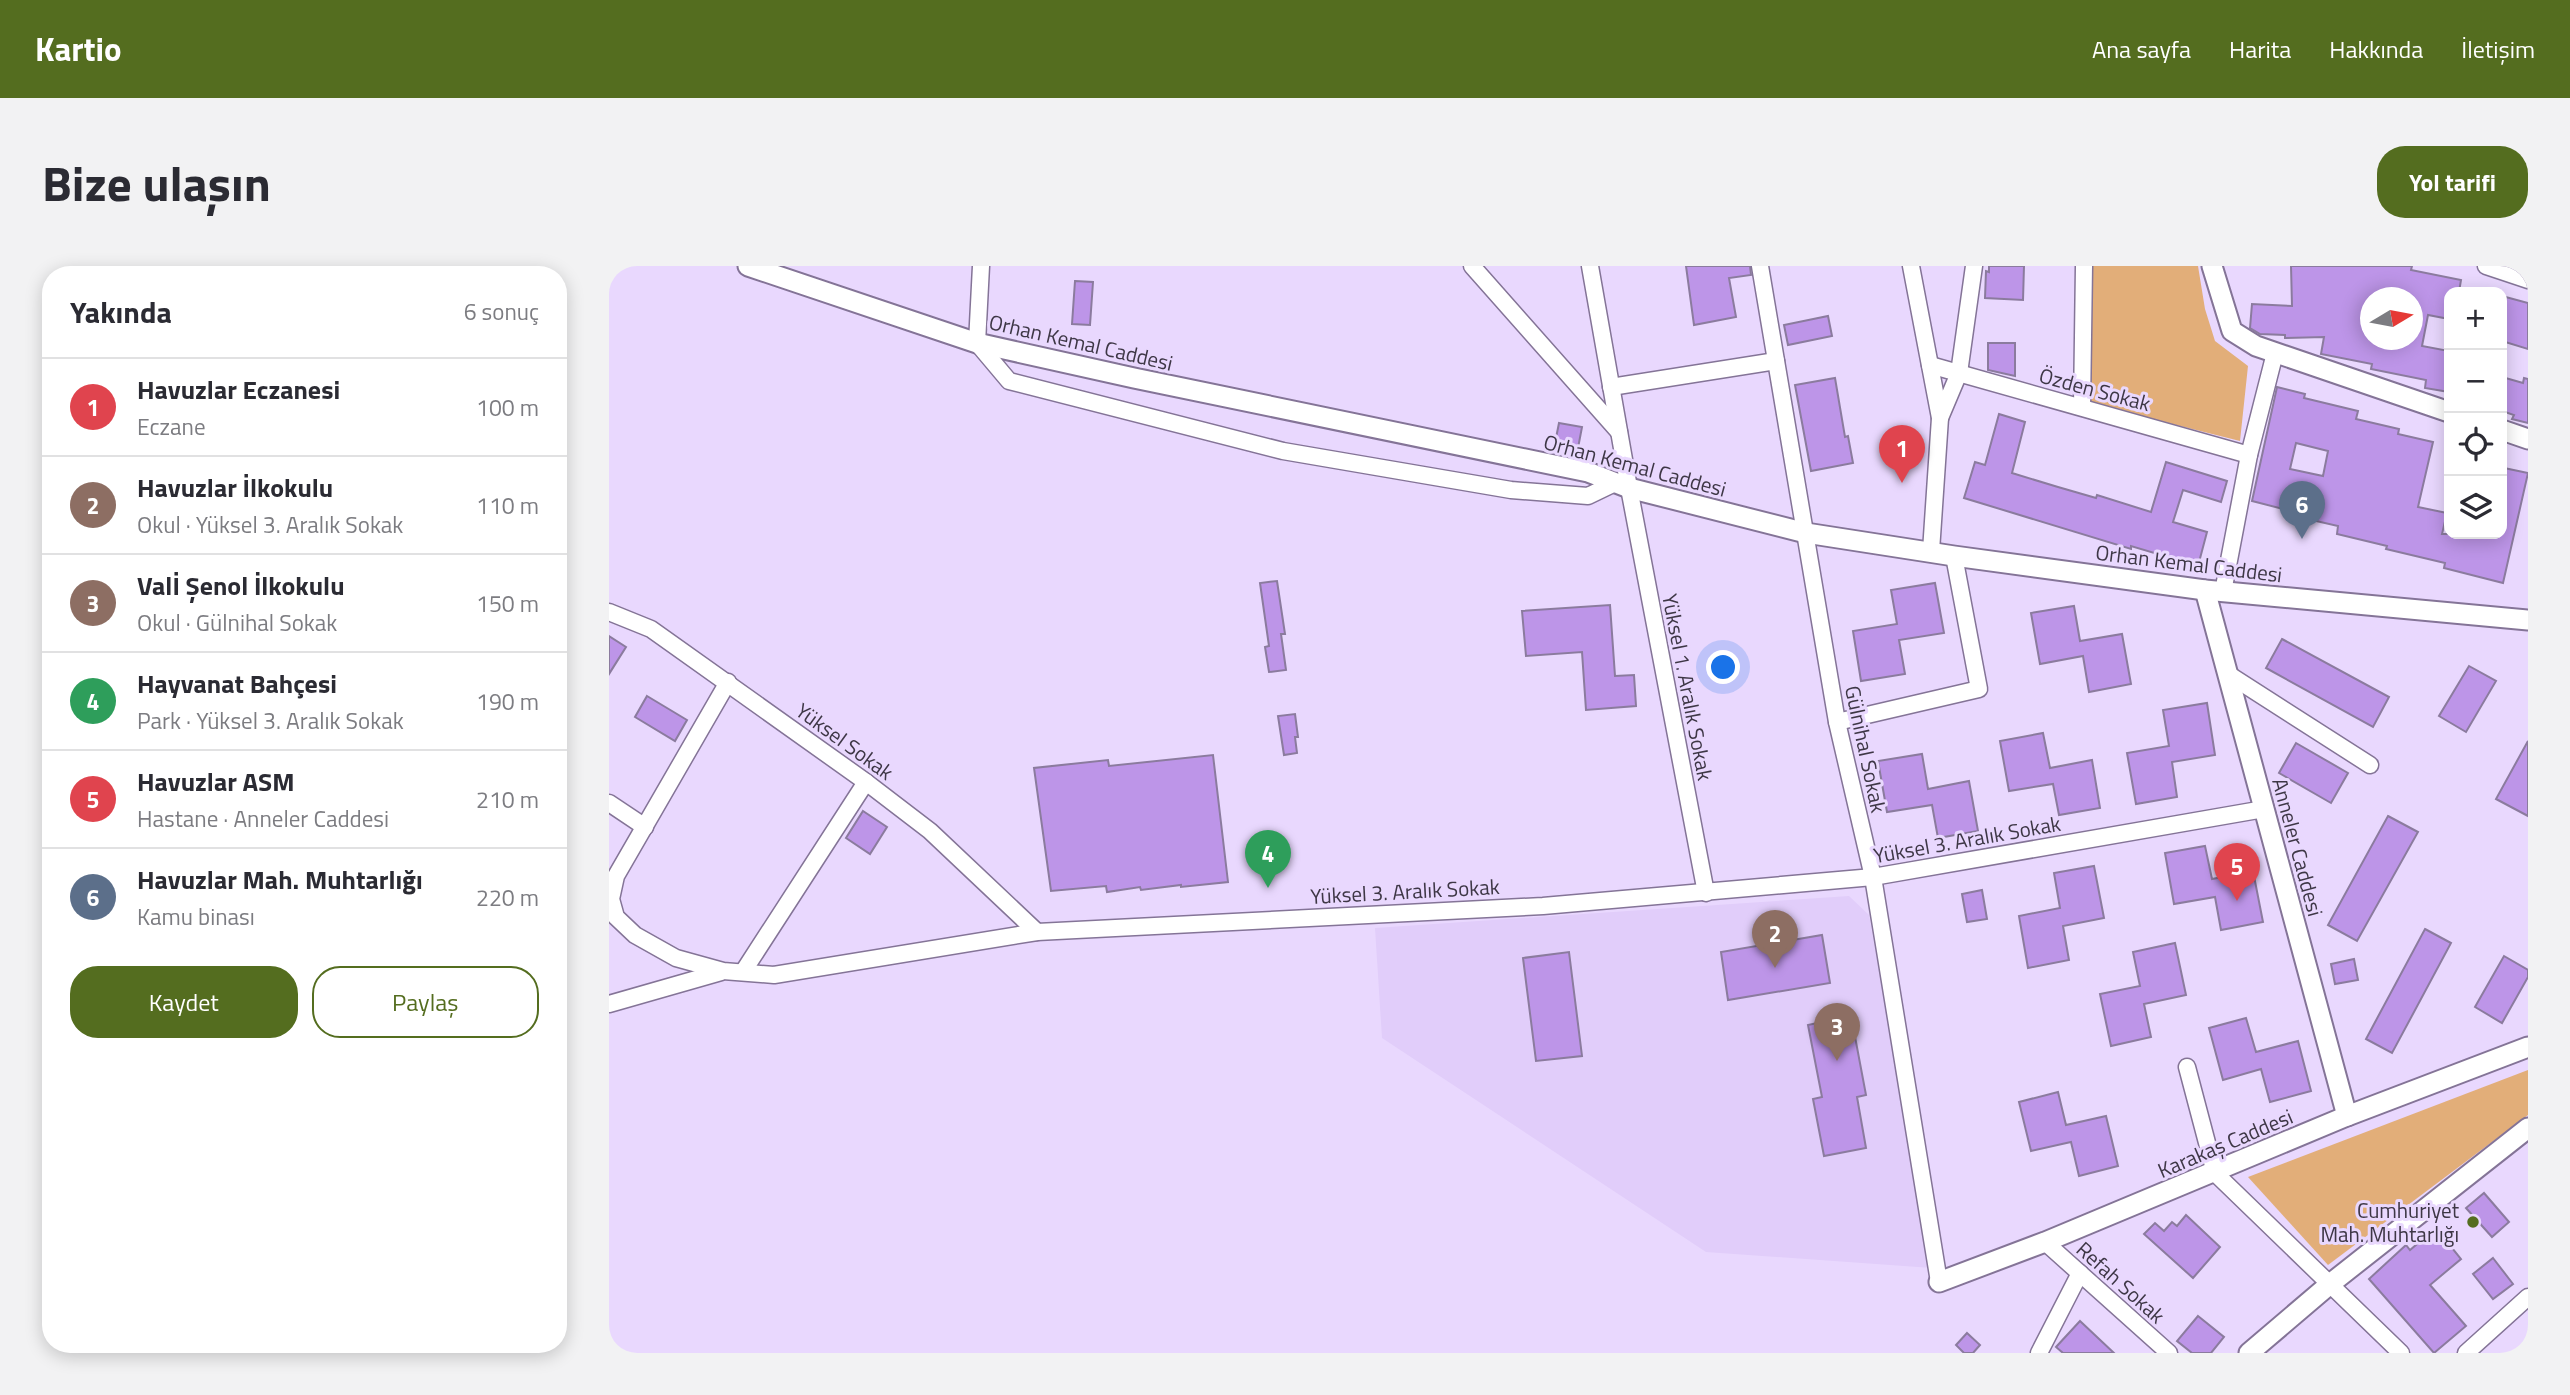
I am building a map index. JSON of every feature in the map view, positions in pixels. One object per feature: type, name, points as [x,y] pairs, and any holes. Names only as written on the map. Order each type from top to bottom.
[{"type":"street","name":"Orhan Kemal Caddesi","points":[[748,266],[977,342],[1147,381],[1588,472],[1622,485],[1806,533],[2214,591],[2528,620]]},
{"type":"street","points":[[981,266],[977,342],[1009,381],[1283,451],[1511,490],[1588,496],[1622,485]]},
{"type":"street","points":[[1472,266],[1619,432]]},
{"type":"street","name":"Yüksel 1. Aralık Sokak","points":[[1590,266],[1619,432],[1622,485],[1706,893]]},
{"type":"street","name":"Gülnihal Sokak","points":[[1760,266],[1837,722],[1873,877],[1939,1282]]},
{"type":"street","points":[[1911,266],[1940,418],[1931,551]]},
{"type":"street","points":[[1940,418],[1959,373],[1973,266]]},
{"type":"street","points":[[2082,407],[2084,266]]},
{"type":"street","points":[[2211,266],[2232,331],[2256,346],[2444,410]]},
{"type":"street","points":[[2486,266],[2528,280]]},
{"type":"street","points":[[2214,591],[2275,353]]},
{"type":"street","points":[[1611,387],[1776,361]]},
{"type":"street","name":"Özden Sokak","points":[[1930,365],[2249,455]]},
{"type":"street","points":[[2507,432],[2528,439]]},
{"type":"street","points":[[1837,722],[1979,689],[1954,556]]},
{"type":"street","name":"Anneler Caddesi","points":[[2214,591],[2228,674],[2347,1116]]},
{"type":"street","name":"Yüksel Sokak","points":[[609,612],[651,629],[866,782],[930,831],[1037,932]]},
{"type":"street","points":[[2228,674],[2370,765]]},
{"type":"street","name":"Yüksel 3. Aralık Sokak","points":[[728,682],[617,876],[611,899],[616,917],[635,935],[676,958],[723,971],[785,974],[1037,932],[1543,906],[1873,877],[2264,809]]},
{"type":"street","points":[[743,972],[866,782]]},
{"type":"street","points":[[609,803],[645,827]]},
{"type":"street","points":[[609,1004],[723,971]]},
{"type":"street","name":"Karakaş Caddesi","points":[[1939,1282],[2215,1173],[2347,1116],[2528,1047]]},
{"type":"street","points":[[2187,1067],[2215,1173],[2401,1353]]},
{"type":"street","points":[[2249,1353],[2330,1284],[2528,1128]]},
{"type":"street","name":"Refah Sokak","points":[[2045,1242],[2169,1353]]},
{"type":"street","points":[[2039,1353],[2080,1273]]},
{"type":"street","points":[[2466,1353],[2528,1297]]},
{"type":"shaded area","points":[[2092,266],[2198,266],[2205,309],[2215,341],[2248,366],[2240,441],[2089,403]]},
{"type":"shaded area","points":[[1849,896],[1869,915],[1932,1268],[1706,1252],[1382,1038],[1375,928]]},
{"type":"shaded area","points":[[2528,1070],[2528,1115],[2328,1265],[2248,1177]]},
{"type":"building","points":[[1686,266],[1750,266],[1751,275],[1729,278],[1736,317],[1694,325]]},
{"type":"building","points":[[1989,266],[2024,266],[2023,300],[1985,298],[1986,271],[1989,272]]},
{"type":"building","points":[[2291,266],[2412,266],[2411,270],[2461,280],[2460,287],[2444,287],[2444,318],[2428,315],[2423,341],[2423,287],[2360,287],[2360,350],[2423,350],[2423,346],[2444,350],[2444,391],[2425,388],[2426,380],[2371,369],[2372,364],[2321,354],[2324,337],[2285,338],[2285,335],[2260,334],[2250,328],[2252,304],[2292,306]]},
{"type":"building","points":[[1075,281],[1093,282],[1090,325],[1072,324]]},
{"type":"building","points":[[2507,297],[2528,303],[2528,349],[2507,343]]},
{"type":"building","points":[[1828,316],[1832,336],[1788,345],[1784,325]]},
{"type":"building","points":[[1988,343],[2015,343],[2015,376],[1988,370]]},
{"type":"building","points":[[1835,378],[1845,437],[1848,436],[1853,463],[1811,471],[1795,385]]},
{"type":"building","points":[[2507,378],[2523,383],[2524,378],[2528,379],[2528,423],[2512,419],[2514,415],[2507,413]]},
{"type":"building","points":[[2277,387],[2305,394],[2304,398],[2358,411],[2356,419],[2399,429],[2398,434],[2433,442],[2418,507],[2444,512],[2444,539],[2507,539],[2507,469],[2528,473],[2503,583],[2444,568],[2445,563],[2337,534],[2338,526],[2290,515],[2291,511],[2252,501]],"holes":[[[2296,443],[2328,451],[2323,476],[2290,469]]]},
{"type":"building","points":[[1999,414],[2025,422],[2012,473],[2058,487],[2096,498],[2097,495],[2151,512],[2166,462],[2227,481],[2221,502],[2183,490],[2173,522],[2207,532],[2198,566],[2131,546],[2131,549],[1964,498],[1975,462],[1985,465]]},
{"type":"building","points":[[1559,423],[1582,427],[1578,448],[1555,443]]},
{"type":"building","points":[[1277,581],[1285,634],[1281,634],[1286,670],[1269,672],[1265,647],[1269,646],[1260,583]]},
{"type":"building","points":[[1935,583],[1944,633],[1899,640],[1905,674],[1861,681],[1853,631],[1897,624],[1891,590]]},
{"type":"building","points":[[1610,605],[1615,676],[1634,675],[1636,706],[1586,710],[1582,652],[1526,656],[1522,611]]},
{"type":"building","points":[[2074,606],[2080,641],[2122,634],[2131,684],[2089,692],[2083,656],[2040,664],[2031,613]]},
{"type":"building","points":[[609,636],[626,647],[609,674]]},
{"type":"building","points":[[2282,639],[2389,697],[2373,727],[2266,668]]},
{"type":"building","points":[[2469,666],[2496,681],[2466,732],[2439,716]]},
{"type":"building","points":[[647,696],[687,720],[675,741],[635,717]]},
{"type":"building","points":[[2207,703],[2215,755],[2172,762],[2177,797],[2136,804],[2127,753],[2169,746],[2163,710]]},
{"type":"building","points":[[1295,714],[1297,753],[1284,755],[1278,716]]},
{"type":"building","points":[[2043,733],[2050,768],[2092,760],[2100,808],[2059,815],[2053,784],[2009,791],[2000,741]]},
{"type":"building","points":[[2528,741],[2528,816],[2496,799]]},
{"type":"building","points":[[2296,743],[2348,773],[2331,803],[2279,773]]},
{"type":"building","points":[[1922,754],[1928,789],[1969,781],[1978,831],[1938,838],[1932,805],[1887,812],[1878,761]]},
{"type":"building","points":[[1213,755],[1228,882],[1141,890],[1140,887],[1107,892],[1106,886],[1051,891],[1034,768],[1108,760],[1109,766]]},
{"type":"building","points":[[863,811],[887,827],[870,854],[846,838]]},
{"type":"building","points":[[2388,816],[2418,832],[2357,941],[2328,925]]},
{"type":"building","points":[[2205,846],[2212,879],[2253,871],[2263,922],[2221,930],[2215,897],[2174,904],[2165,853]]},
{"type":"building","points":[[2094,866],[2104,918],[2063,926],[2069,960],[2028,968],[2019,916],[2060,908],[2054,873]]},
{"type":"building","points":[[1982,890],[1987,919],[1967,922],[1962,894]]},
{"type":"building","points":[[2425,929],[2451,943],[2392,1053],[2366,1039]]},
{"type":"building","points":[[1822,935],[1830,983],[1728,1000],[1721,952]]},
{"type":"building","points":[[2175,943],[2186,995],[2144,1004],[2151,1037],[2111,1046],[2100,994],[2140,986],[2133,952]]},
{"type":"building","points":[[1569,952],[1582,1056],[1536,1061],[1523,958]]},
{"type":"building","points":[[2504,956],[2528,970],[2528,977],[2502,1023],[2475,1007]]},
{"type":"building","points":[[2354,959],[2358,980],[2335,984],[2331,964]]},
{"type":"building","points":[[1847,1011],[1850,1026],[1853,1026],[1866,1095],[1857,1097],[1866,1148],[1824,1156],[1813,1099],[1822,1097],[1808,1025],[1831,1020],[1830,1014]]},
{"type":"building","points":[[2246,1018],[2256,1052],[2298,1041],[2311,1091],[2270,1102],[2261,1069],[2223,1080],[2209,1028]]},
{"type":"building","points":[[2058,1092],[2066,1125],[2106,1116],[2118,1166],[2079,1176],[2071,1142],[2031,1151],[2019,1102]]},
{"type":"building","points":[[2484,1193],[2509,1222],[2492,1237],[2466,1208]]},
{"type":"building","points":[[2186,1215],[2220,1247],[2193,1278],[2144,1234],[2155,1223],[2164,1231],[2172,1222],[2177,1226]]},
{"type":"building","points":[[2436,1228],[2461,1259],[2430,1285],[2466,1326],[2434,1353],[2369,1279],[2406,1245],[2410,1250]]},
{"type":"building","points":[[2493,1258],[2513,1284],[2493,1299],[2473,1274]]},
{"type":"building","points":[[2198,1316],[2224,1337],[2211,1353],[2192,1353],[2177,1341]]},
{"type":"building","points":[[2080,1321],[2114,1353],[2063,1353],[2056,1347]]},
{"type":"building","points":[[1967,1333],[1980,1345],[1973,1353],[1964,1353],[1956,1345]]},
{"type":"place","name":"Havuzlar Eczanesi","points":[[1902,483]]},
{"type":"place","name":"Havuzlar Mah. Muhtarlığı","points":[[2302,539]]},
{"type":"place","name":"Hayvanat Bahçesi","points":[[1268,888]]},
{"type":"place","name":"Havuzlar ASM","points":[[2237,901]]},
{"type":"place","name":"Havuzlar İlkokulu","points":[[1775,968]]},
{"type":"place","name":"Valİ Şenol İlkokulu","points":[[1837,1061]]},
{"type":"place","name":"Cumhuriyet Mah. Muhtarlığı","points":[[2473,1222]]}]
